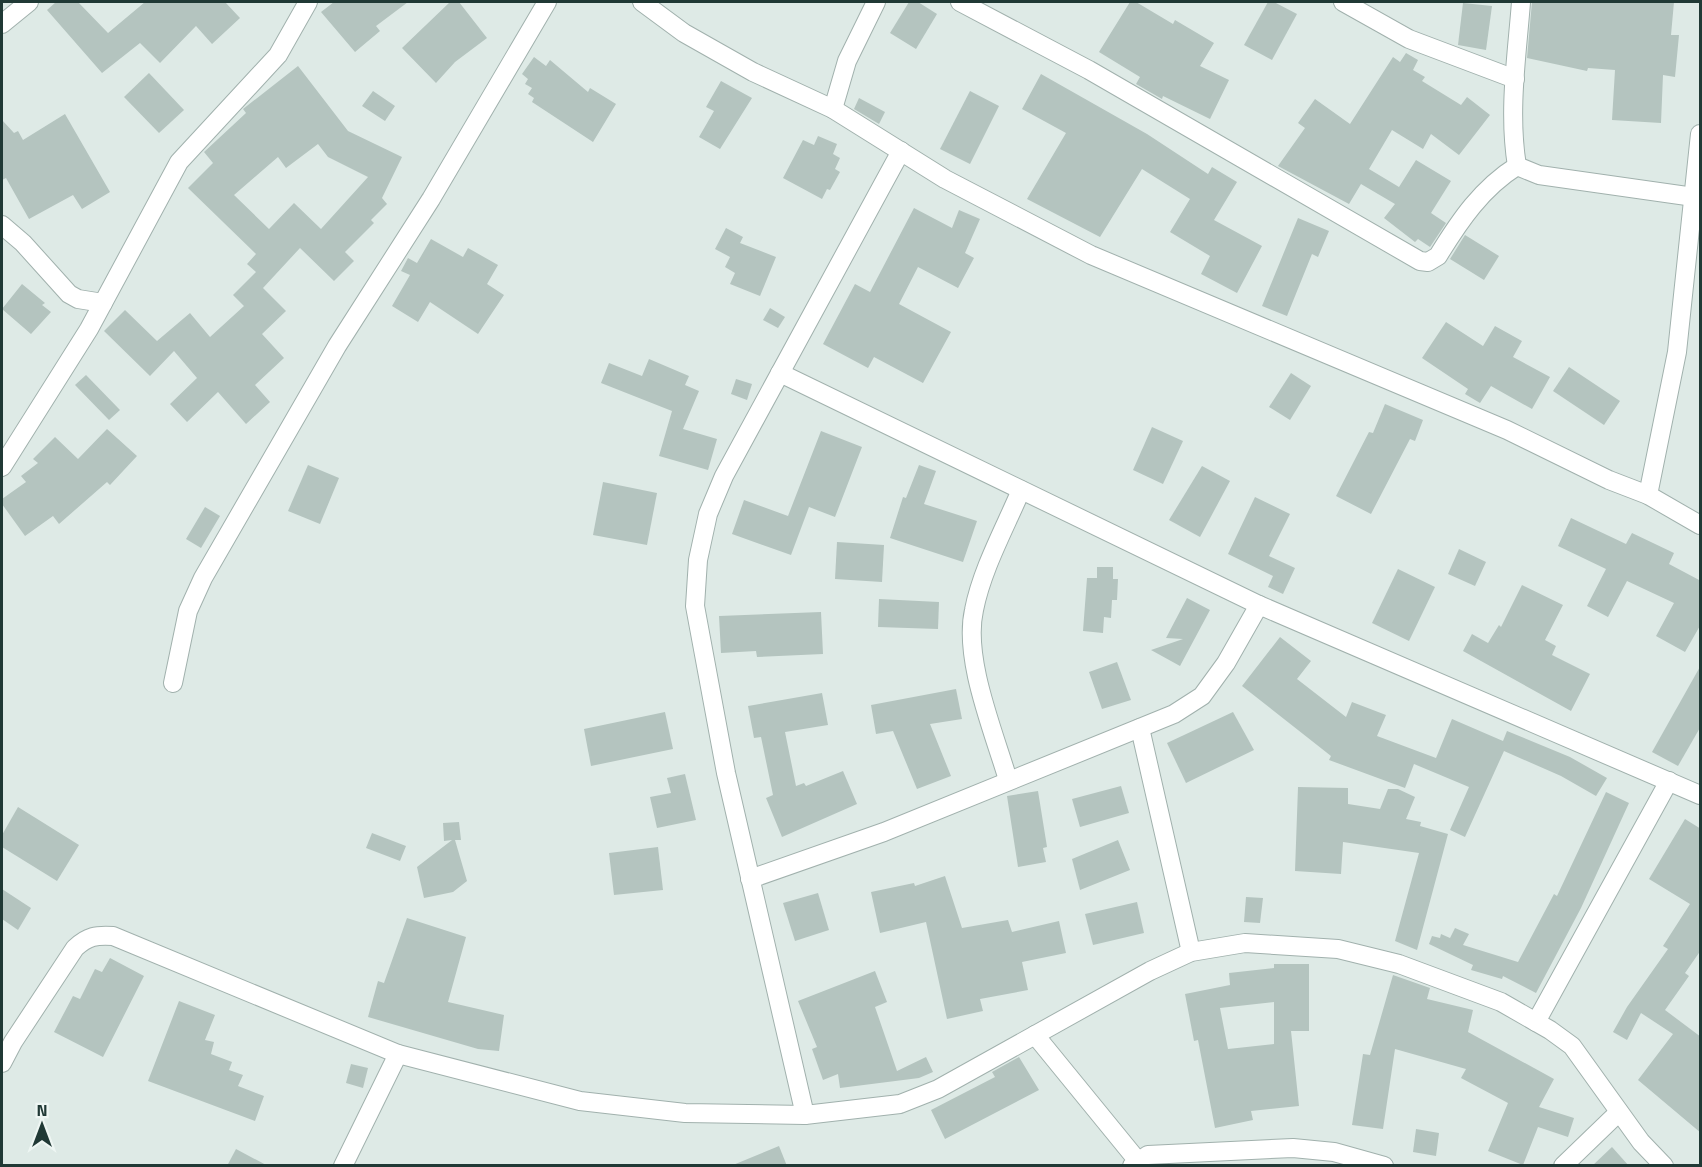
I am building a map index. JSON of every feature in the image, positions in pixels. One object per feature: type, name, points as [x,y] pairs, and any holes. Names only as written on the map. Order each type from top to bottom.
[{"type":"street","points":[[2,24],[29,2]]},
{"type":"street","points":[[2,467],[103,303],[179,162],[278,55],[308,2]]},
{"type":"street","points":[[173,683],[189,611],[203,578],[337,346],[430,199],[547,2]]},
{"type":"street","points":[[642,2],[684,33],[733,61],[833,109],[945,178],[1091,255],[1507,429],[1609,480],[1648,495],[1701,525]]},
{"type":"street","points":[[833,109],[848,61],[876,2]]},
{"type":"street","points":[[960,2],[1089,70],[1420,261],[1428,262],[1437,256],[1479,196],[1497,178],[1517,166]]},
{"type":"street","points":[[1343,2],[1409,39],[1515,79]]},
{"type":"street","points":[[1517,166],[1515,79],[1521,2]]},
{"type":"street","points":[[1648,495],[1677,352],[1701,134]]},
{"type":"street","points":[[805,1115],[726,773],[695,606],[698,560],[708,514],[724,476],[901,151]]},
{"type":"street","points":[[1517,166],[1539,175],[1694,197]]},
{"type":"street","points":[[2,225],[18,238],[69,294],[78,299],[103,303]]},
{"type":"street","points":[[780,373],[1259,605],[1701,795]]},
{"type":"street","points":[[1008,780],[972,655],[971,633],[974,609],[981,587],[1021,490]]},
{"type":"street","points":[[750,879],[884,832],[1174,714],[1203,696],[1226,663],[1259,605]]},
{"type":"street","points":[[1140,728],[1191,952]]},
{"type":"street","points":[[1536,1022],[1669,781]]},
{"type":"street","points":[[2,1064],[13,1042],[75,948],[96,934],[114,936],[398,1053],[580,1101],[685,1113],[805,1115],[900,1104],[938,1089],[1150,971],[1191,952],[1245,943],[1338,949],[1409,968],[1501,1002],[1572,1046],[1641,1142],[1664,1166]]},
{"type":"street","points":[[1035,1035],[1134,1163],[1148,1155],[1293,1148],[1334,1152],[1384,1166]]},
{"type":"street","points":[[344,1166],[398,1053]]},
{"type":"street","points":[[1563,1166],[1619,1112]]},
{"type":"building","points":[[56,2],[78,2],[108,33],[145,2],[225,2],[240,18],[212,44],[196,26],[160,63],[140,43],[102,73],[47,10]]},
{"type":"building","points":[[334,2],[408,2],[376,26],[380,31],[355,52],[321,12]]},
{"type":"building","points":[[450,2],[459,2],[487,38],[455,62],[436,83],[402,48]]},
{"type":"building","points":[[909,2],[918,2],[937,14],[916,49],[890,33]]},
{"type":"building","points":[[1130,2],[1136,2],[1173,24],[1175,20],[1214,43],[1200,66],[1229,80],[1210,119],[1163,96],[1162,99],[1136,84],[1140,77],[1099,52]]},
{"type":"building","points":[[1268,2],[1274,2],[1297,14],[1272,60],[1244,45]]},
{"type":"building","points":[[1532,2],[1674,2],[1671,35],[1679,35],[1675,77],[1663,75],[1661,123],[1612,120],[1615,70],[1588,68],[1587,71],[1527,58]]},
{"type":"building","points":[[1463,3],[1492,6],[1486,50],[1458,45]]},
{"type":"building","points":[[1406,53],[1418,60],[1413,70],[1425,77],[1422,81],[1461,105],[1467,97],[1490,115],[1459,155],[1431,134],[1423,149],[1392,130],[1369,169],[1399,187],[1416,160],[1451,181],[1431,213],[1446,223],[1430,247],[1418,239],[1415,242],[1384,218],[1395,204],[1361,184],[1349,204],[1278,166],[1305,128],[1298,123],[1315,99],[1350,124],[1393,57],[1400,62]]},
{"type":"building","points":[[534,57],[546,66],[550,60],[588,92],[590,88],[616,104],[593,142],[532,102],[534,98],[528,94],[532,88],[525,84],[528,79],[522,74]]},
{"type":"building","points":[[298,66],[348,131],[402,157],[382,198],[387,204],[371,220],[374,223],[345,252],[354,261],[334,281],[300,248],[263,288],[286,311],[262,334],[284,358],[255,385],[270,402],[246,424],[218,392],[187,422],[170,404],[197,378],[174,351],[150,376],[104,331],[125,310],[157,341],[190,313],[210,337],[244,306],[233,295],[256,272],[247,264],[256,254],[188,188],[213,163],[204,152],[246,113],[243,109]],"holes":[[[318,144],[328,157],[368,177],[321,229],[294,203],[269,229],[234,195],[278,157],[286,168]]]},
{"type":"building","points":[[149,73],[184,110],[159,133],[124,97]]},
{"type":"building","points":[[1041,74],[1147,134],[1208,174],[1212,167],[1237,182],[1214,220],[1262,246],[1237,293],[1201,274],[1210,256],[1170,232],[1190,199],[1142,169],[1100,237],[1027,199],[1066,133],[1022,109]]},
{"type":"building","points":[[721,81],[752,98],[720,149],[699,137],[714,111],[706,107]]},
{"type":"building","points":[[373,91],[395,106],[385,121],[362,106]]},
{"type":"building","points":[[970,91],[999,106],[970,164],[940,149]]},
{"type":"building","points":[[859,98],[885,112],[879,124],[854,109]]},
{"type":"building","points":[[65,114],[110,192],[82,209],[73,195],[29,219],[6,178],[2,180],[2,120],[14,133],[18,131],[23,140]]},
{"type":"building","points":[[818,136],[837,144],[833,154],[840,158],[835,169],[840,172],[822,199],[783,178],[803,140],[814,145]]},
{"type":"building","points":[[914,208],[952,228],[959,210],[980,219],[965,253],[974,258],[958,288],[918,267],[899,304],[951,332],[923,383],[874,357],[868,368],[823,344],[855,284],[870,292]]},
{"type":"building","points":[[1298,218],[1329,231],[1318,257],[1312,254],[1287,316],[1262,306]]},
{"type":"building","points":[[726,228],[743,237],[740,243],[776,257],[760,296],[730,284],[735,273],[725,267],[730,257],[715,249]]},
{"type":"building","points":[[1465,235],[1499,256],[1484,280],[1450,259]]},
{"type":"building","points":[[431,239],[463,257],[468,248],[498,265],[487,284],[504,295],[478,334],[430,302],[418,322],[392,306],[410,275],[401,271],[408,258],[417,263]]},
{"type":"building","points":[[22,284],[45,303],[42,305],[51,312],[31,334],[2,309]]},
{"type":"building","points":[[770,308],[785,317],[778,328],[763,320]]},
{"type":"building","points":[[1446,322],[1483,346],[1495,326],[1522,341],[1513,357],[1550,377],[1532,409],[1491,386],[1480,403],[1465,394],[1468,389],[1422,358]]},
{"type":"building","points":[[649,359],[689,376],[685,385],[699,391],[683,429],[717,439],[708,470],[659,456],[672,411],[601,383],[609,363],[642,376]]},
{"type":"building","points":[[1569,367],[1620,401],[1604,425],[1553,391]]},
{"type":"building","points":[[1291,373],[1311,386],[1290,420],[1269,407]]},
{"type":"building","points":[[86,375],[120,410],[109,420],[75,385]]},
{"type":"building","points":[[736,379],[752,384],[747,400],[731,394]]},
{"type":"building","points":[[1385,404],[1423,420],[1415,441],[1410,439],[1371,514],[1336,496],[1369,432],[1373,433]]},
{"type":"building","points":[[1152,427],[1183,441],[1163,484],[1133,470]]},
{"type":"building","points":[[107,429],[137,456],[110,485],[107,482],[59,524],[53,516],[25,536],[2,504],[2,499],[26,482],[21,476],[38,463],[33,459],[55,437],[78,459]]},
{"type":"building","points":[[821,431],[862,447],[835,517],[809,507],[791,555],[732,534],[744,500],[788,516]]},
{"type":"building","points":[[308,465],[339,478],[320,524],[288,511]]},
{"type":"building","points":[[919,465],[936,471],[924,504],[977,521],[963,562],[890,538],[903,497],[906,498]]},
{"type":"building","points":[[1202,466],[1230,481],[1200,537],[1169,520]]},
{"type":"building","points":[[603,482],[657,493],[647,545],[593,535]]},
{"type":"building","points":[[1255,497],[1290,514],[1269,556],[1295,568],[1283,594],[1268,587],[1273,576],[1228,554]]},
{"type":"building","points":[[205,507],[220,516],[201,548],[186,539]]},
{"type":"building","points":[[1571,518],[1626,544],[1632,533],[1674,553],[1669,564],[1701,581],[1701,624],[1685,652],[1656,636],[1674,603],[1627,581],[1608,617],[1587,606],[1606,569],[1558,546]]},
{"type":"building","points":[[837,542],[884,545],[882,582],[835,579]]},
{"type":"building","points":[[1459,549],[1486,562],[1475,586],[1448,574]]},
{"type":"building","points":[[1097,567],[1113,567],[1113,579],[1118,579],[1117,600],[1112,600],[1111,618],[1104,617],[1103,633],[1083,631],[1087,578],[1097,578]]},
{"type":"building","points":[[1398,569],[1435,587],[1409,641],[1372,623]]},
{"type":"building","points":[[1522,585],[1563,605],[1545,640],[1556,646],[1552,655],[1590,674],[1571,711],[1463,651],[1472,634],[1488,643],[1499,625],[1501,627]]},
{"type":"building","points":[[1187,598],[1210,610],[1180,666],[1151,650],[1183,639],[1166,638]]},
{"type":"building","points":[[879,599],[939,602],[938,629],[878,627]]},
{"type":"building","points":[[821,612],[823,654],[757,657],[756,651],[721,653],[719,616]]},
{"type":"building","points":[[1280,637],[1311,661],[1297,679],[1346,717],[1352,702],[1386,715],[1377,736],[1436,758],[1452,719],[1503,741],[1507,731],[1570,757],[1607,778],[1596,796],[1561,776],[1504,751],[1465,837],[1450,830],[1469,787],[1414,764],[1405,788],[1329,760],[1331,756],[1242,686]]},
{"type":"building","points":[[1117,662],[1131,700],[1102,709],[1089,672]]},
{"type":"building","points":[[1701,665],[1701,726],[1678,766],[1652,752]]},
{"type":"building","points":[[956,689],[962,719],[930,724],[951,776],[917,789],[893,731],[876,734],[871,705]]},
{"type":"building","points":[[822,693],[828,725],[785,732],[796,786],[804,783],[806,786],[843,771],[857,804],[782,837],[766,798],[773,795],[761,737],[754,738],[748,706]]},
{"type":"building","points":[[665,712],[673,749],[591,766],[584,729]]},
{"type":"building","points":[[1233,712],[1254,750],[1186,783],[1167,743]]},
{"type":"building","points":[[685,774],[696,820],[657,828],[650,797],[671,793],[667,778]]},
{"type":"building","points":[[1121,786],[1129,813],[1080,827],[1072,799]]},
{"type":"building","points":[[1298,787],[1348,788],[1348,804],[1380,809],[1388,789],[1398,789],[1415,797],[1406,819],[1421,822],[1420,826],[1448,834],[1417,950],[1395,941],[1419,853],[1343,842],[1341,874],[1295,871]]},
{"type":"building","points":[[1038,791],[1047,847],[1043,848],[1046,862],[1018,867],[1007,796]]},
{"type":"building","points":[[1606,792],[1629,803],[1581,908],[1536,993],[1503,976],[1502,979],[1471,970],[1473,965],[1429,944],[1432,936],[1440,938],[1441,934],[1450,938],[1455,928],[1469,934],[1463,945],[1518,962],[1554,894],[1557,896]]},
{"type":"building","points":[[18,807],[79,845],[57,881],[2,847],[2,835]]},
{"type":"building","points":[[1685,819],[1701,829],[1701,950],[1685,973],[1689,976],[1665,1010],[1701,1037],[1701,1133],[1638,1080],[1673,1034],[1641,1013],[1627,1040],[1613,1032],[1627,1007],[1668,949],[1663,946],[1690,904],[1649,879]]},
{"type":"building","points":[[459,822],[461,840],[455,840],[467,881],[453,892],[424,898],[417,867],[452,840],[444,841],[443,823]]},
{"type":"building","points":[[372,833],[406,846],[400,861],[366,848]]},
{"type":"building","points":[[1118,840],[1130,870],[1080,890],[1072,859]]},
{"type":"building","points":[[658,847],[663,890],[614,895],[609,853]]},
{"type":"building","points":[[945,876],[962,928],[1008,920],[1012,932],[1059,921],[1066,953],[1022,962],[1028,990],[980,999],[983,1011],[947,1019],[926,922],[880,933],[871,892],[914,883],[915,886]]},
{"type":"building","points":[[2,889],[31,908],[18,930],[2,919]]},
{"type":"building","points":[[818,893],[829,930],[795,941],[783,903]]},
{"type":"building","points":[[1246,897],[1263,898],[1260,923],[1244,922]]},
{"type":"building","points":[[1137,902],[1144,933],[1093,945],[1085,914]]},
{"type":"building","points":[[407,918],[466,937],[448,1002],[504,1015],[499,1051],[478,1049],[368,1017],[378,981],[384,983]]},
{"type":"building","points":[[110,958],[144,976],[103,1057],[54,1032],[73,996],[80,999],[95,969],[102,972]]},
{"type":"building","points":[[1274,964],[1309,964],[1309,1031],[1291,1031],[1299,1106],[1251,1111],[1253,1120],[1215,1128],[1198,1040],[1194,1041],[1185,994],[1230,985],[1229,973],[1274,968]],"holes":[[[1274,1002],[1274,1044],[1228,1049],[1220,1008]]]},
{"type":"building","points":[[875,971],[887,1002],[875,1007],[897,1071],[926,1057],[933,1072],[919,1078],[840,1088],[838,1074],[823,1080],[812,1049],[817,1047],[798,1001]]},
{"type":"building","points":[[1393,975],[1430,988],[1427,999],[1473,1010],[1468,1032],[1554,1079],[1539,1107],[1574,1118],[1568,1137],[1538,1127],[1523,1165],[1488,1151],[1508,1103],[1461,1078],[1466,1069],[1395,1049],[1383,1129],[1352,1125],[1363,1054],[1370,1055]]},
{"type":"building","points":[[179,1001],[215,1015],[205,1040],[214,1042],[211,1054],[232,1062],[229,1070],[243,1075],[238,1086],[264,1096],[255,1121],[148,1081]]},
{"type":"building","points":[[1019,1057],[1039,1090],[945,1139],[931,1110],[995,1077],[992,1072]]},
{"type":"building","points":[[351,1064],[368,1068],[363,1088],[346,1083]]},
{"type":"building","points":[[1416,1129],[1439,1133],[1436,1156],[1413,1152]]},
{"type":"building","points":[[779,1146],[787,1166],[733,1166],[733,1165]]},
{"type":"building","points":[[1612,1147],[1629,1166],[1592,1166]]},
{"type":"building","points":[[236,1149],[268,1166],[227,1166]]}]
